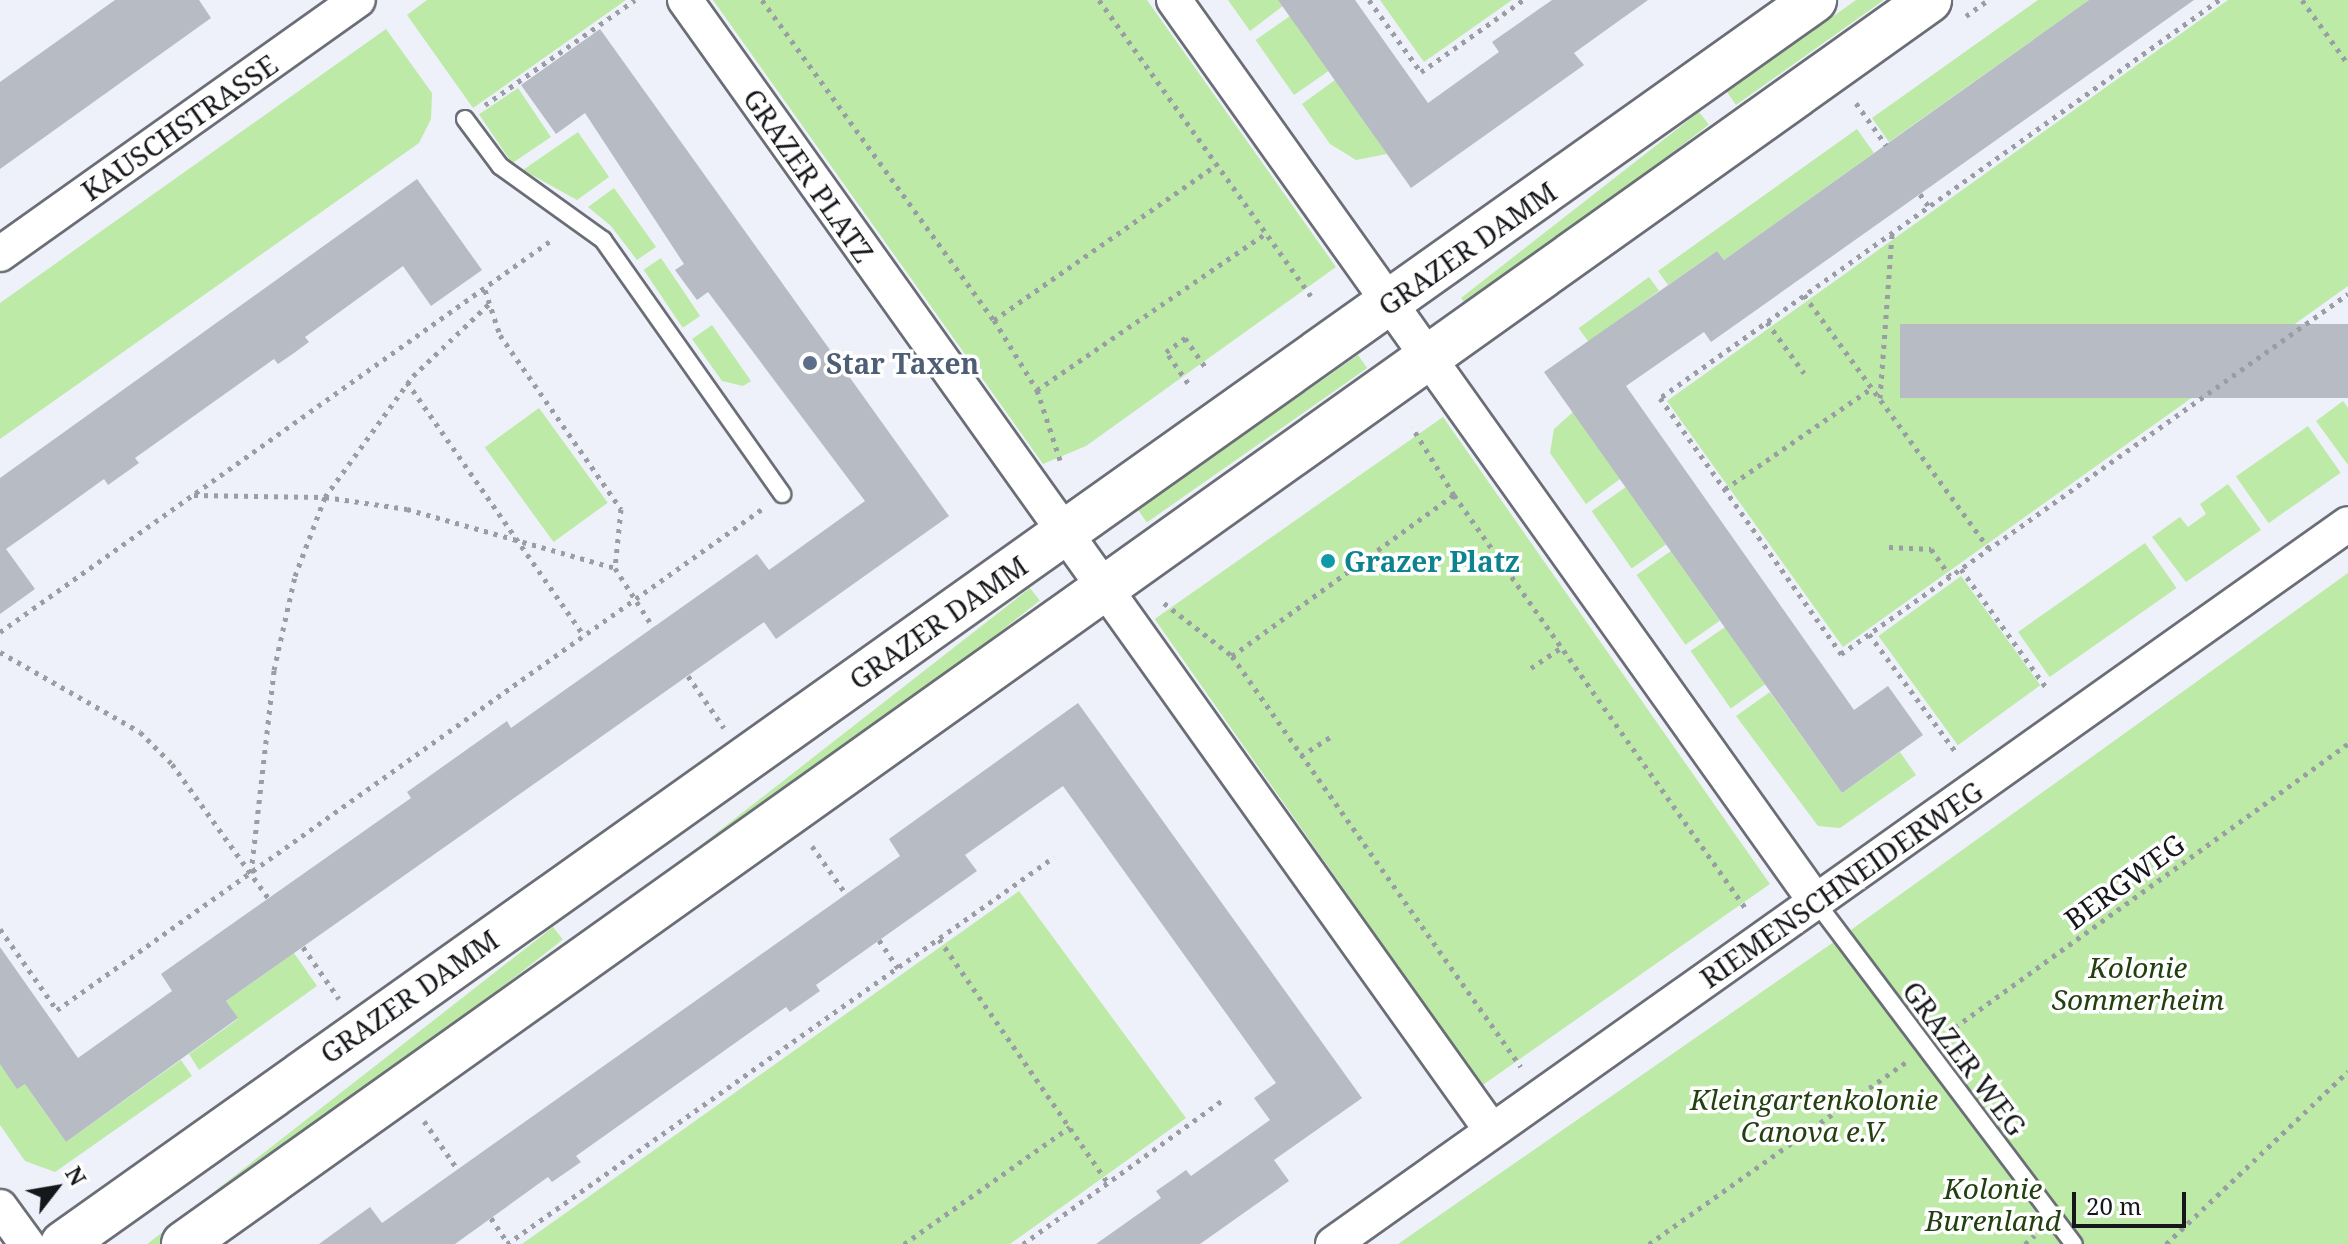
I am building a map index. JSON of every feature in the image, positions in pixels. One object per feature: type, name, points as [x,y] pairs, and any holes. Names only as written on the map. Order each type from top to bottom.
[{"type":"main road","name":"GRAZER DAMM","points":[[63,1244],[1814,0]]},
{"type":"main road","points":[[184,1244],[1929,0]]},
{"type":"street","name":"KAUSCHSTRASSE","points":[[0,254],[358,0]]},
{"type":"street","name":"GRAZER PLATZ","points":[[685,0],[1492,1131]]},
{"type":"street","points":[[1174,0],[1816,902]]},
{"type":"street","name":"RIEMENSCHNEIDERWEG","points":[[1333,1244],[2348,524]]},
{"type":"street","points":[[0,1207],[27,1244]]},
{"type":"lane","points":[[465,119],[500,166],[603,240],[782,494]]},
{"type":"lane","name":"GRAZER WEG","points":[[1816,902],[2074,1244]]},
{"type":"path","points":[[465,119],[635,0]]},
{"type":"path","points":[[762,0],[994,320],[1037,390],[1064,471]]},
{"type":"path","points":[[1099,0],[1311,296]]},
{"type":"path","points":[[1369,0],[1421,72],[1523,0]]},
{"type":"path","points":[[2219,0],[1660,398],[1841,654],[2348,294]]},
{"type":"path","points":[[2302,0],[2348,64]]},
{"type":"path","points":[[1852,97],[1886,145]]},
{"type":"path","points":[[994,320],[1215,166]]},
{"type":"path","points":[[1920,194],[1929,207]]},
{"type":"path","points":[[1880,399],[1892,232]]},
{"type":"path","points":[[1037,390],[1266,233]]},
{"type":"path","points":[[0,632],[537,251]]},
{"type":"path","points":[[485,290],[500,335],[621,509],[615,568],[653,627]]},
{"type":"path","points":[[1804,295],[1989,549]]},
{"type":"path","points":[[251,873],[274,670],[295,576],[325,497],[407,382],[491,302]]},
{"type":"path","points":[[1767,322],[1804,373]]},
{"type":"path","points":[[1188,383],[1166,352],[1185,338],[1207,369]]},
{"type":"path","points":[[407,382],[584,636]]},
{"type":"path","points":[[1725,489],[1872,388]]},
{"type":"path","points":[[1412,427],[1454,495],[1746,910]]},
{"type":"path","points":[[0,929],[57,1010],[782,494]]},
{"type":"path","points":[[193,495],[325,497],[407,509],[520,544],[615,568]]},
{"type":"path","points":[[1232,656],[1454,495]]},
{"type":"path","points":[[1889,547],[1931,549],[1950,576]]},
{"type":"path","points":[[1961,569],[2048,690]]},
{"type":"path","points":[[1164,603],[1232,656],[1523,1069]]},
{"type":"path","points":[[1869,634],[1957,754]]},
{"type":"path","points":[[1531,668],[1562,647]]},
{"type":"path","points":[[0,652],[140,732],[172,764],[269,899]]},
{"type":"path","points":[[688,676],[725,731]]},
{"type":"path","points":[[1301,756],[1332,736]]},
{"type":"path","name":"BERGWEG","points":[[1649,1244],[2348,744]]},
{"type":"path","points":[[807,840],[846,894]]},
{"type":"path","points":[[491,1218],[507,1244],[1054,857]]},
{"type":"path","points":[[939,939],[1108,1183]]},
{"type":"path","points":[[879,940],[898,968]]},
{"type":"path","points":[[303,947],[342,1003]]},
{"type":"path","points":[[2166,1244],[2348,1071]]},
{"type":"path","points":[[1023,1244],[1224,1099]]},
{"type":"path","points":[[420,1115],[458,1170]]},
{"type":"path","points":[[904,1244],[1070,1127]]},
{"type":"green space","points":[[427,0],[626,0],[473,108],[407,15]]},
{"type":"green space","points":[[713,0],[1147,0],[1336,267],[1086,446],[1043,464]]},
{"type":"green space","points":[[1228,0],[1279,0],[1283,6],[1250,31]]},
{"type":"green space","points":[[1380,0],[1512,0],[1424,62]]},
{"type":"green space","points":[[1856,0],[1884,0],[1736,105],[1727,92]]},
{"type":"green space","points":[[2038,0],[2089,0],[1889,142],[1872,118]]},
{"type":"green space","points":[[2228,0],[2348,0],[2348,286],[1843,647],[1667,401]]},
{"type":"green space","points":[[1290,16],[1328,71],[1294,95],[1256,40]]},
{"type":"green space","points":[[386,29],[432,93],[431,119],[419,143],[0,439],[0,303]]},
{"type":"green space","points":[[1335,80],[1387,154],[1356,160],[1330,144],[1302,104]]},
{"type":"green space","points":[[518,88],[551,137],[512,163],[479,114]]},
{"type":"green space","points":[[1699,112],[1709,125],[1471,311],[1461,298]]},
{"type":"green space","points":[[1857,129],[1874,153],[1724,260],[1717,251],[1668,285],[1658,271]]},
{"type":"green space","points":[[578,132],[609,177],[577,200],[523,170]]},
{"type":"green space","points":[[614,188],[656,247],[637,260],[611,226],[588,207]]},
{"type":"green space","points":[[661,258],[700,316],[683,328],[644,270]]},
{"type":"green space","points":[[1649,277],[1659,291],[1589,342],[1579,328]]},
{"type":"green space","points":[[712,325],[751,381],[743,386],[722,381],[692,339]]},
{"type":"green space","points":[[1358,355],[1367,368],[1147,522],[1138,509]]},
{"type":"green space","points":[[2343,401],[2348,408],[2348,465],[2316,421]]},
{"type":"green space","points":[[539,408],[608,503],[554,542],[485,447]]},
{"type":"green space","points":[[1573,412],[1620,479],[1586,504],[1550,453],[1554,429]]},
{"type":"green space","points":[[1443,417],[1770,884],[1482,1086],[1155,619]]},
{"type":"green space","points":[[2308,426],[2341,473],[2269,523],[2236,476]]},
{"type":"green space","points":[[2228,484],[2261,530],[2186,582],[2152,537],[2180,517],[2188,527],[2206,514],[2200,504]]},
{"type":"green space","points":[[1626,487],[1666,544],[1632,568],[1592,511]]},
{"type":"green space","points":[[2145,543],[2177,588],[2050,677],[2018,632]]},
{"type":"green space","points":[[1671,551],[1720,621],[1685,645],[1637,575]]},
{"type":"green space","name":"Kolonie Sommerheim","points":[[2348,573],[2348,1244],[1398,1244],[1841,937]]},
{"type":"green space","points":[[1961,576],[2040,685],[1958,745],[1878,636]]},
{"type":"green space","points":[[1030,588],[1040,601],[607,939],[597,926]]},
{"type":"green space","points":[[1725,627],[1765,684],[1731,708],[1691,651]]},
{"type":"green space","points":[[1770,692],[1842,793],[1900,752],[1916,775],[1840,828],[1818,826],[1736,716]]},
{"type":"green space","points":[[1019,891],[1186,1118],[1010,1244],[522,1244]]},
{"type":"green space","points":[[553,927],[563,940],[173,1244],[147,1244]]},
{"type":"green space","points":[[294,953],[317,986],[199,1070],[189,1054],[238,1019],[226,1001]]},
{"type":"green space","points":[[181,1060],[192,1076],[55,1172],[25,1161],[0,1125],[0,1064],[25,1084],[66,1142]]},
{"type":"building","points":[[115,0],[199,0],[211,18],[0,169],[0,82]]},
{"type":"building","points":[[1278,0],[1355,0],[1428,103],[1499,52],[1492,42],[1552,0],[1648,0],[1574,53],[1584,65],[1411,188]]},
{"type":"building","points":[[2089,0],[2194,0],[1711,342],[1704,332],[1626,386],[1854,710],[1888,686],[1923,735],[1842,793],[1544,372],[1717,251],[1724,260]]},
{"type":"building","points":[[600,29],[949,516],[776,639],[764,622],[226,1001],[238,1018],[66,1142],[25,1084],[17,1089],[0,1064],[0,947],[78,1058],[172,991],[161,974],[411,798],[407,792],[507,721],[511,728],[757,554],[769,570],[865,501],[708,292],[697,300],[675,270],[684,264],[585,113],[556,134],[521,85]]},
{"type":"building","points":[[417,179],[482,270],[431,306],[403,266],[305,337],[309,342],[294,353],[278,364],[274,359],[135,458],[139,463],[108,485],[104,479],[6,549],[35,589],[0,614],[0,478]]},
{"type":"building","points":[[1900,324],[2348,324],[2348,398],[1900,398]]},
{"type":"building","points":[[1078,703],[1362,1098],[1274,1160],[1289,1181],[1200,1244],[1096,1244],[1161,1198],[1156,1191],[1186,1170],[1191,1176],[1270,1120],[1254,1098],[1276,1083],[1063,786],[965,855],[977,871],[816,985],[820,991],[790,1012],[786,1007],[576,1156],[581,1162],[552,1182],[548,1177],[455,1244],[319,1244],[370,1207],[382,1223],[900,856],[889,839]]},
{"type":"place","name":"Star Taxen","points":[[810,363]]},
{"type":"place","name":"Grazer Platz","points":[[1328,561]]},
{"type":"park label","name":"Kleingartenkolonie Canova e.V.","points":[[1814,1115]]},
{"type":"park label","name":"Kolonie Burenland","points":[[1993,1204]]}]
